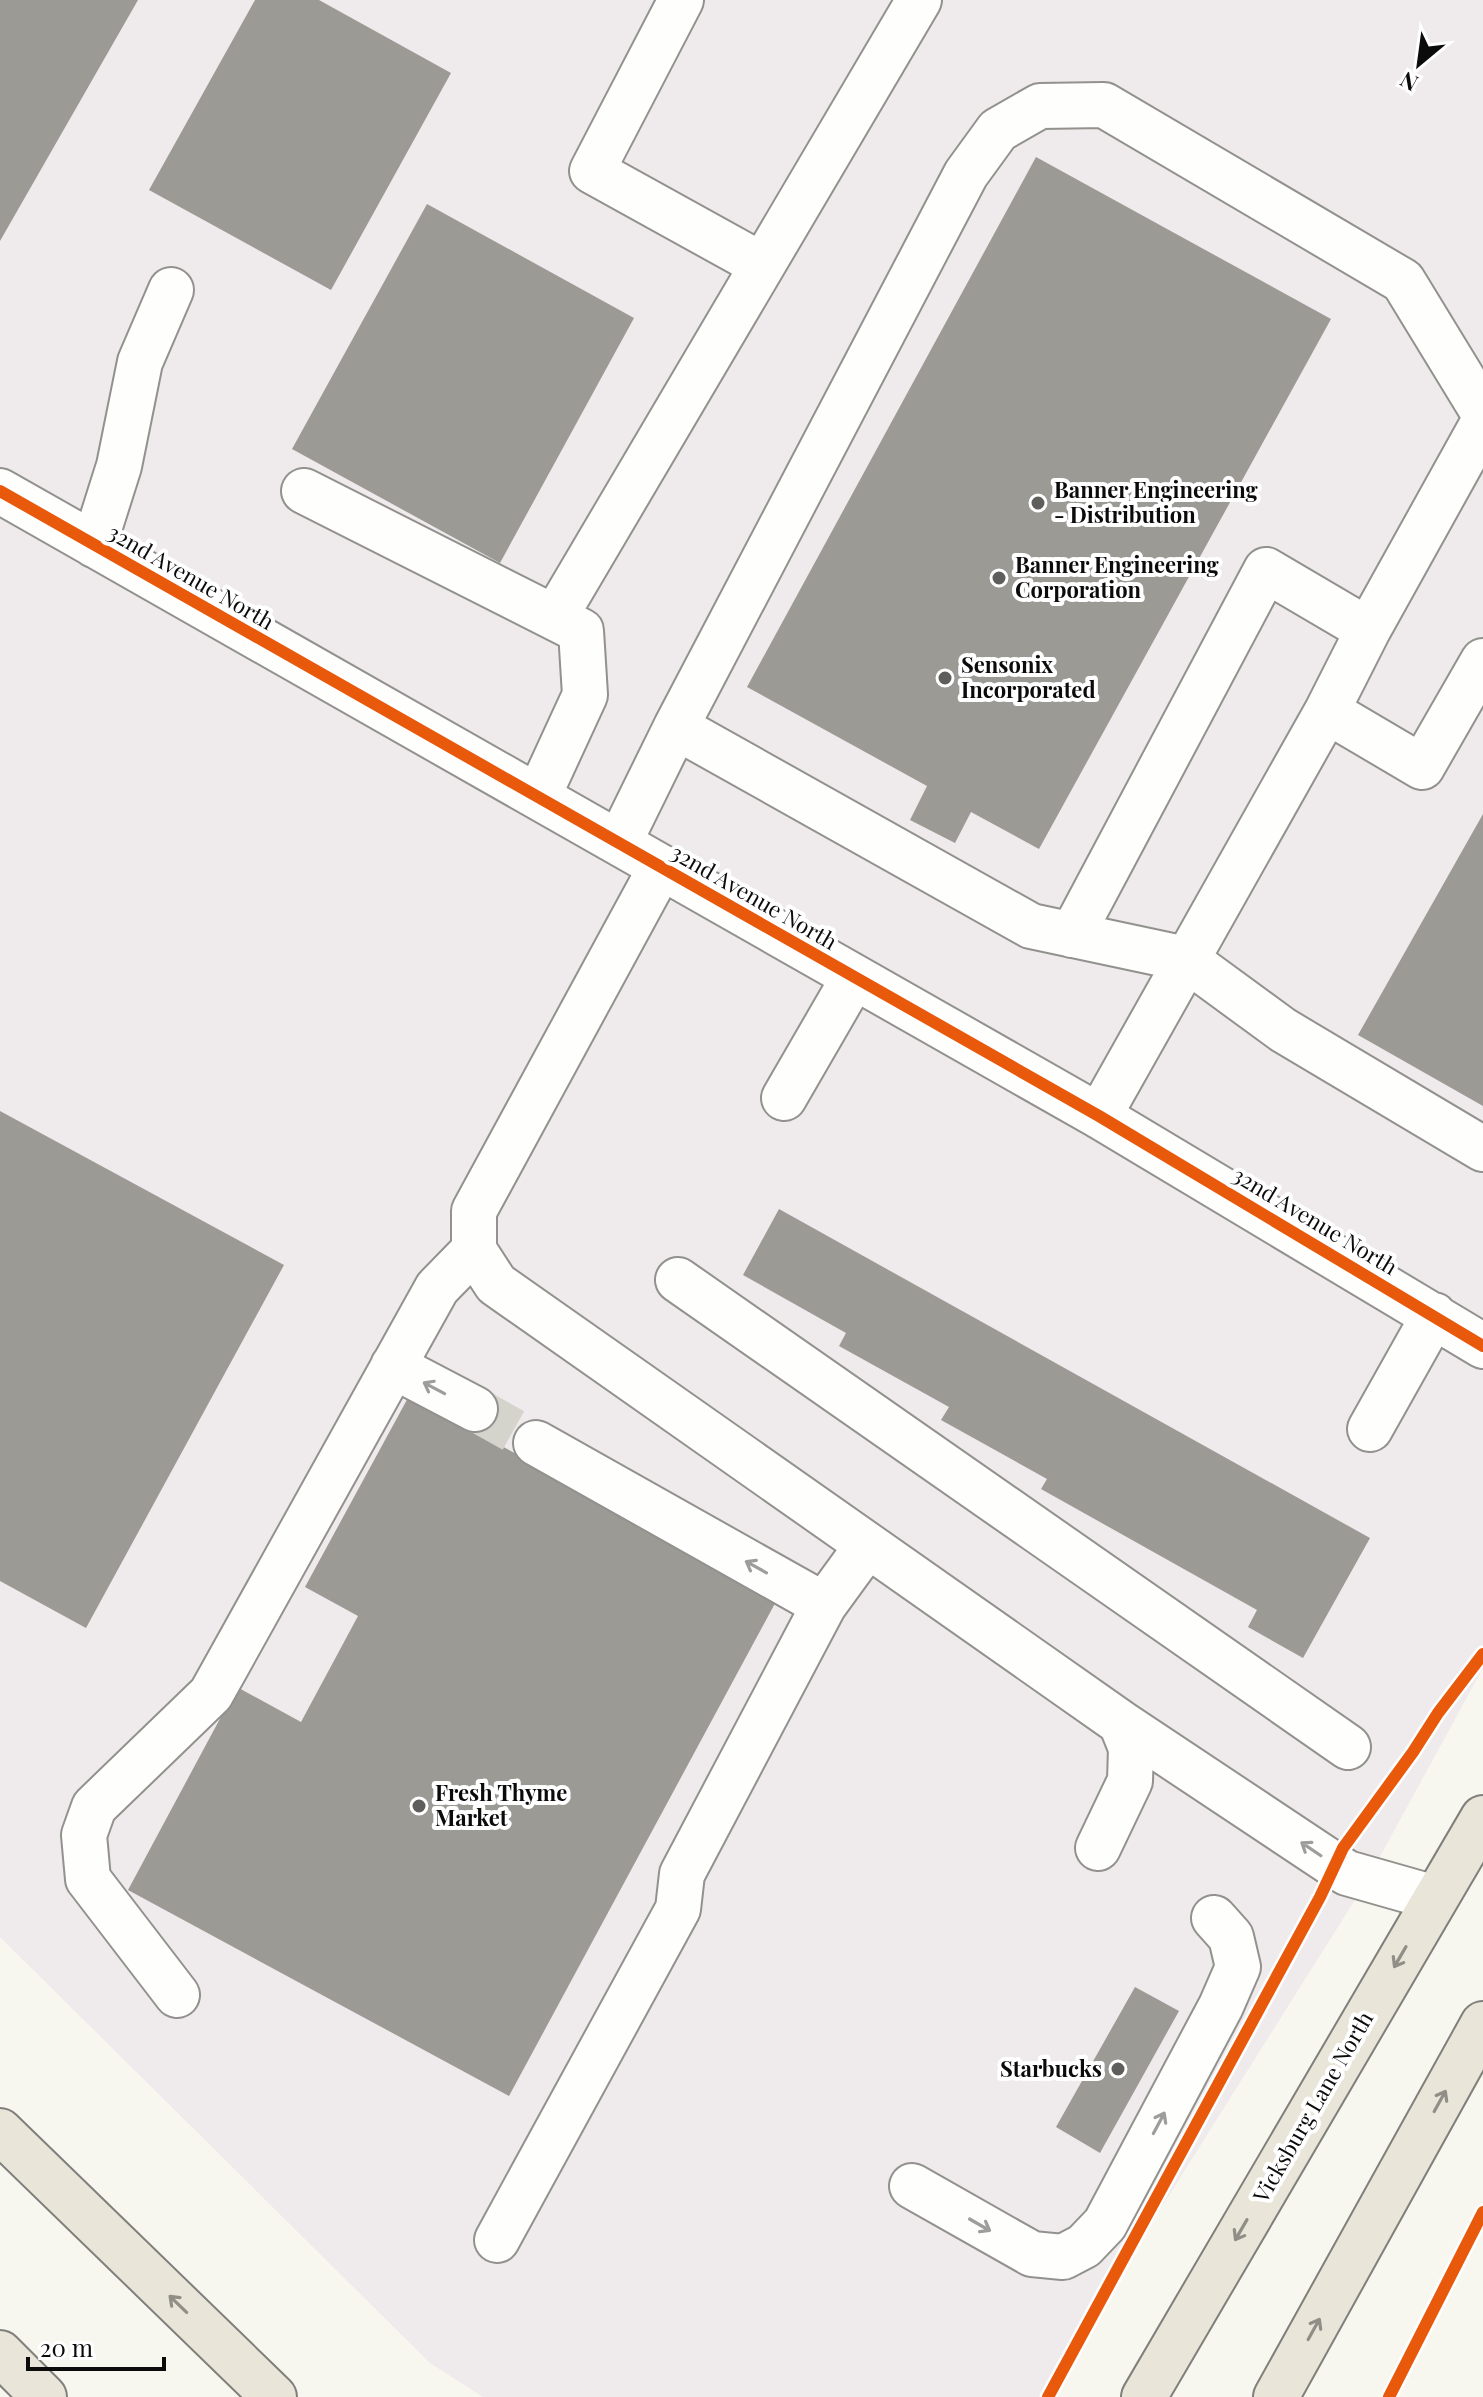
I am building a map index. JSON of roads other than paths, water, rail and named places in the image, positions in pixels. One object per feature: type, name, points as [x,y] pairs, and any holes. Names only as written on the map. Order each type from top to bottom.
[{"type":"main road","name":"Vicksburg Lane North","points":[[1144,2397],[1483,1818]]},
{"type":"main road","points":[[1276,2397],[1483,2024]]},
{"type":"main road","points":[[0,2131],[274,2397]]},
{"type":"main road","points":[[0,2353],[44,2397]]},
{"type":"street","points":[[681,0],[592,171],[762,265]]},
{"type":"street","points":[[555,617],[919,0]]},
{"type":"street","points":[[619,843],[676,727],[966,174],[998,130],[1040,106],[1104,105],[1403,281],[1483,412]]},
{"type":"street","points":[[94,545],[119,466],[140,362],[171,290]]},
{"type":"street","points":[[1099,1116],[1327,711],[1368,630],[1483,423]]},
{"type":"street","points":[[304,491],[581,631],[585,695],[538,797]]},
{"type":"street","name":"32nd Avenue North","points":[[5,507],[94,545],[538,797],[1099,1116],[1483,1346]]},
{"type":"street","points":[[1072,935],[1266,570],[1368,630]]},
{"type":"street","points":[[1327,711],[1422,767],[1483,661]]},
{"type":"street","points":[[676,727],[1031,926],[1186,959],[1283,1030],[1483,1149]]},
{"type":"street","points":[[661,867],[474,1211],[474,1250],[496,1284],[1121,1723],[1347,1873],[1435,1898]]},
{"type":"street","points":[[784,1098],[854,977]]},
{"type":"street","points":[[177,1995],[88,1879],[84,1835],[94,1807],[211,1694],[437,1288],[474,1250]]},
{"type":"street","points":[[678,1280],[1348,1747]]},
{"type":"street","points":[[1370,1429],[1434,1315]]},
{"type":"street","points":[[393,1366],[475,1409]]},
{"type":"street","points":[[536,1443],[824,1605]]},
{"type":"street","points":[[497,2240],[678,1909],[682,1874],[824,1605],[867,1546]]},
{"type":"street","points":[[1098,1848],[1130,1781],[1131,1748],[1121,1723]]},
{"type":"street","points":[[912,2186],[1032,2254],[1063,2257],[1084,2246],[1105,2224],[1221,2006],[1238,1967],[1231,1937],[1214,1918]]},
{"type":"tunnel","points":[[475,1409],[536,1443]]},
{"type":"place","name":"Banner Engineering - Distribution","points":[[1038,503]]},
{"type":"place","name":"Banner Engineering Corporation","points":[[999,578]]},
{"type":"place","name":"Sensonix Incorporated","points":[[945,678]]},
{"type":"place","name":"Fresh Thyme Market","points":[[419,1806]]},
{"type":"place","name":"Starbucks","points":[[1118,2069]]}]
